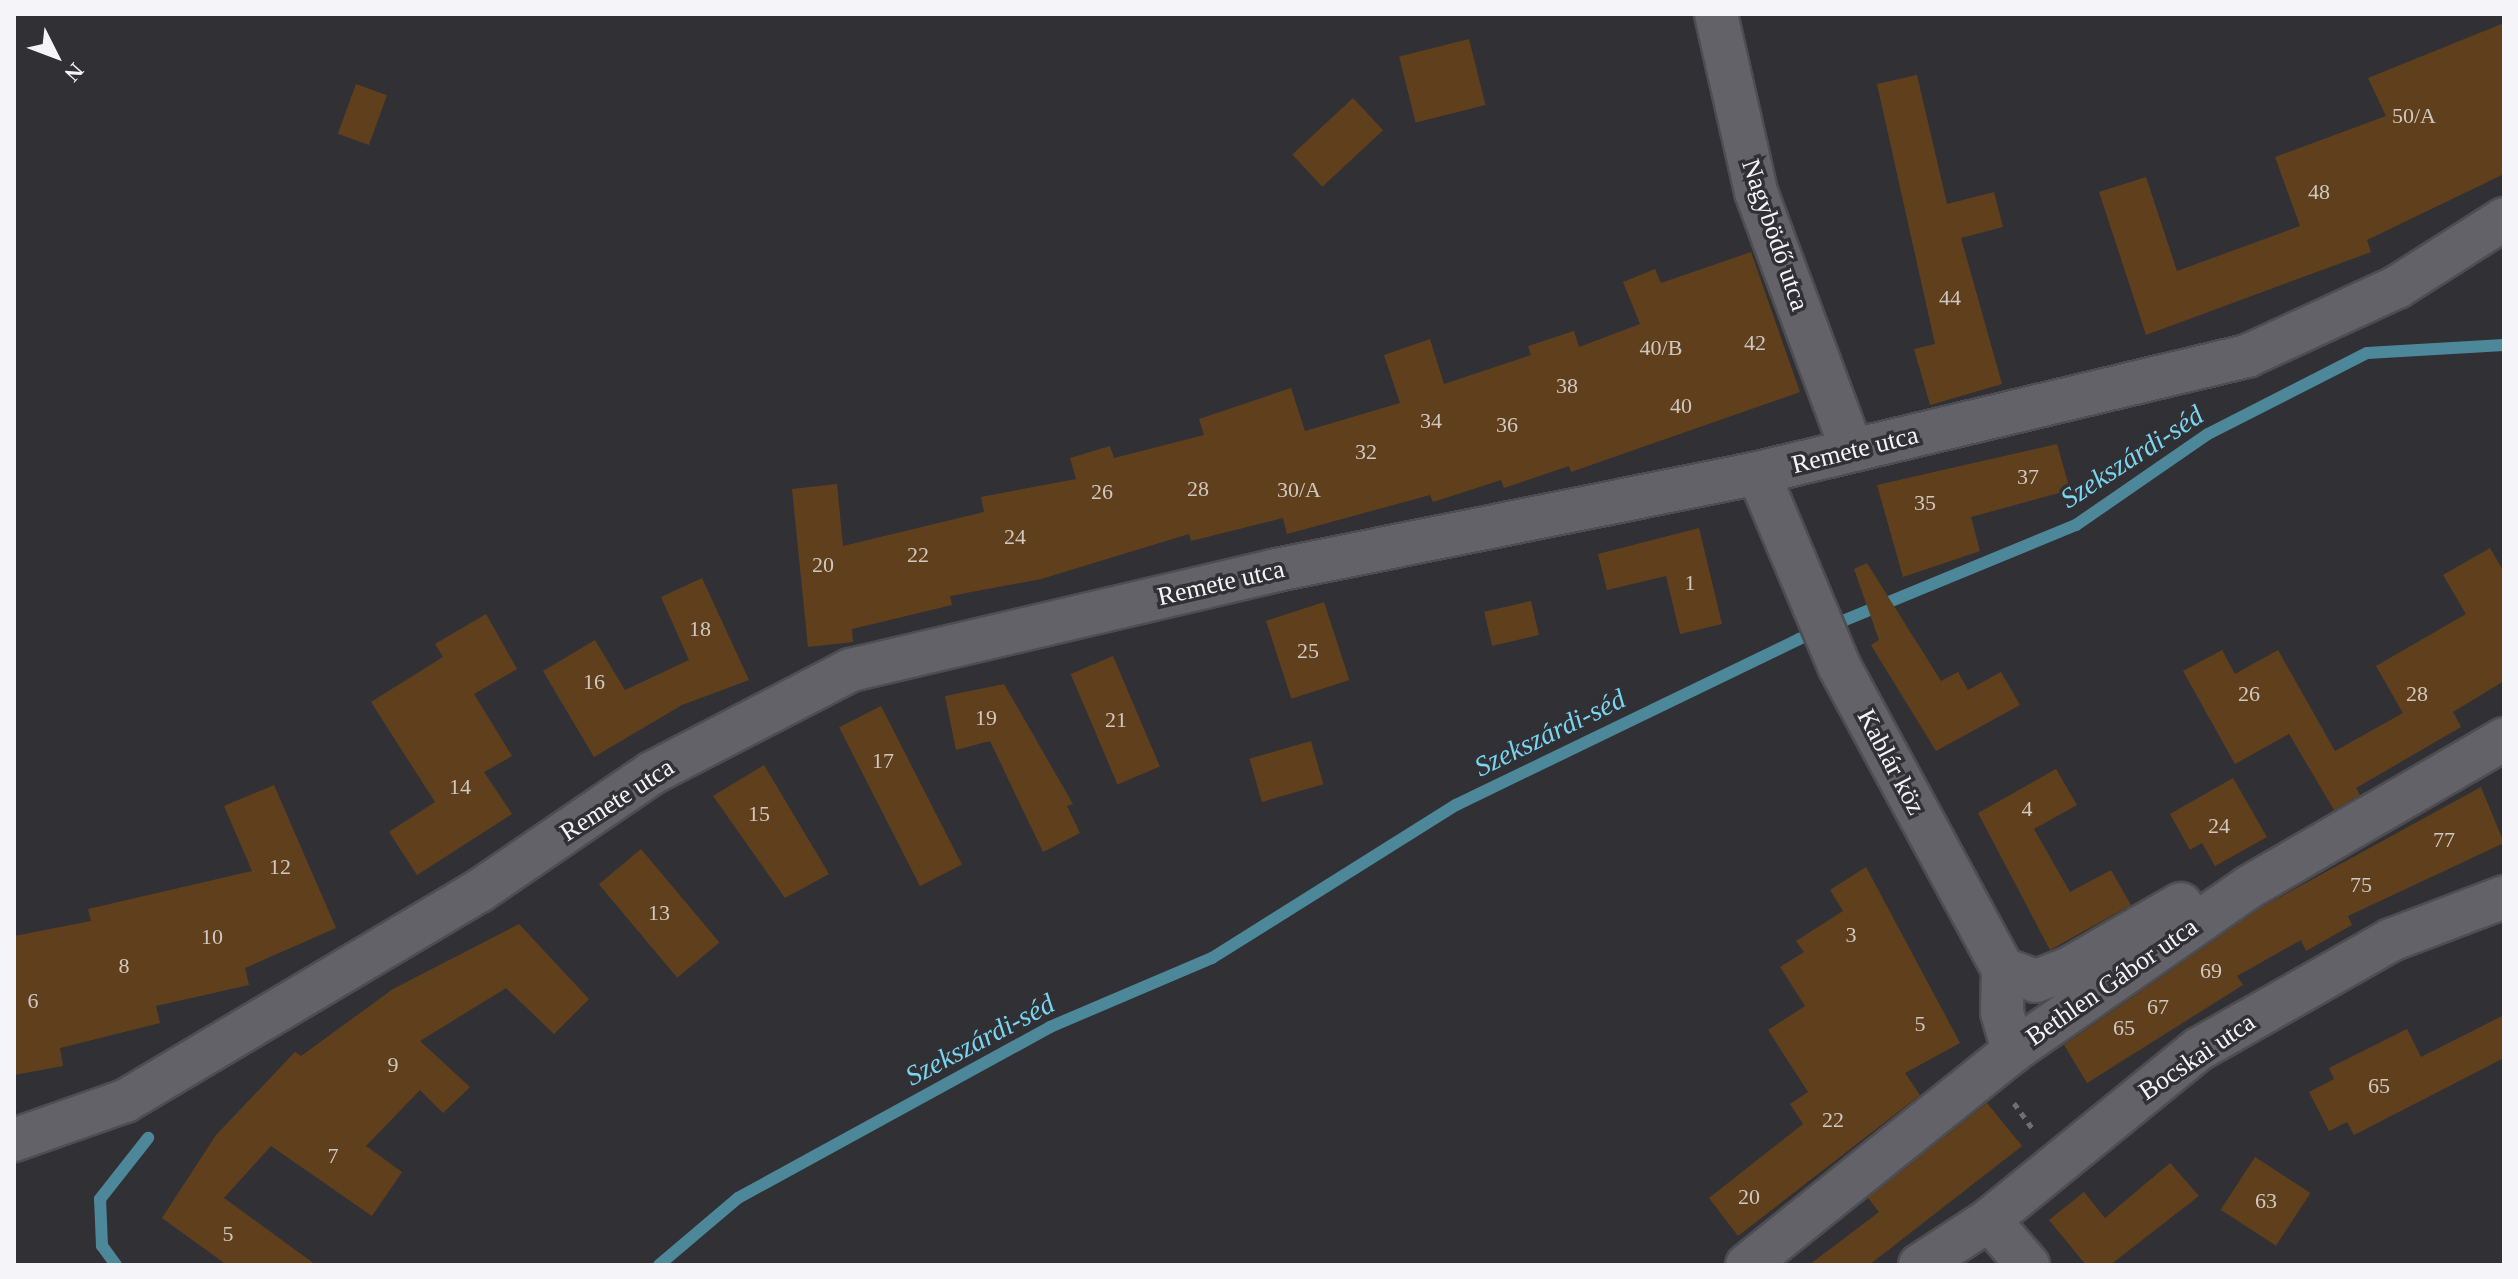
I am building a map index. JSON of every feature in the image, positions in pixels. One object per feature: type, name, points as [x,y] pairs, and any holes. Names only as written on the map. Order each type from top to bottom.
[{"type":"street","name":"Nagybödő utca","points":[[1716,14],[1756,192],[1852,450]]},
{"type":"street","name":"Remete utca","points":[[14,1140],[125,1101],[466,899],[652,773],[851,670],[1272,571],[1758,473],[2247,356],[2397,287],[2504,219]]},
{"type":"street","name":"Kablár köz","points":[[1758,473],[1839,666],[2003,969],[2002,1060]]},
{"type":"street","name":"Bethlen Gábor utca","points":[[1747,1265],[2002,1060],[2249,887],[2504,739]]},
{"type":"street","points":[[2003,969],[2036,981],[2182,903],[2249,887]]},
{"type":"street","name":"Bocskai utca","points":[[1920,1265],[1989,1220],[2055,1159],[2199,1049],[2391,940],[2504,897]]},
{"type":"street","points":[[1989,1220],[2028,1265]]},
{"type":"path","points":[[2002,1060],[2055,1159]]},
{"type":"building","points":[[2504,23],[2504,174],[2367,240],[2371,252],[2146,335],[2099,192],[2146,177],[2177,271],[2300,226],[2275,157],[2386,116],[2368,78]]},
{"type":"building","points":[[1469,39],[1485,105],[1416,122],[1399,56]]},
{"type":"building","points":[[1917,75],[1947,204],[1994,192],[2003,227],[1961,238],[2002,384],[1930,405],[1914,349],[1935,344],[1877,84]]},
{"type":"building","points":[[356,84],[387,95],[369,145],[338,134]]},
{"type":"building","points":[[1353,98],[1383,130],[1322,187],[1292,155]]},
{"type":"building","points":[[1751,252],[1800,392],[1571,472],[1569,466],[1504,488],[1501,480],[1433,502],[1430,495],[1287,534],[1283,518],[1191,541],[1189,534],[1041,579],[950,596],[952,605],[852,629],[853,642],[808,647],[792,489],[837,484],[843,546],[984,512],[981,497],[1076,479],[1070,458],[1110,446],[1114,458],[1204,435],[1199,419],[1291,388],[1305,431],[1400,403],[1384,355],[1430,339],[1444,384],[1531,355],[1528,346],[1574,331],[1579,347],[1640,324],[1623,282],[1655,269],[1661,283]]},
{"type":"building","points":[[2057,444],[2070,490],[1971,517],[1980,551],[1903,577],[1877,485]]},
{"type":"building","points":[[1699,528],[1722,624],[1680,634],[1666,576],[1607,590],[1598,554]]},
{"type":"building","points":[[2490,548],[2504,572],[2504,681],[2453,712],[2461,727],[2356,788],[2360,795],[2334,810],[2289,734],[2235,764],[2183,671],[2222,650],[2235,674],[2278,650],[2335,751],[2403,713],[2376,666],[2466,614],[2443,575]]},
{"type":"building","points":[[1867,563],[1941,681],[1958,672],[1968,690],[2001,672],[2020,705],[1936,751],[1871,645],[1879,640],[1854,569]]},
{"type":"building","points":[[702,578],[749,680],[682,705],[594,757],[543,671],[595,640],[625,690],[689,660],[661,597]]},
{"type":"building","points":[[1531,601],[1539,635],[1492,646],[1484,612]]},
{"type":"building","points":[[1324,602],[1349,680],[1291,699],[1266,621]]},
{"type":"building","points":[[486,614],[517,669],[474,694],[512,756],[484,772],[512,814],[417,875],[389,832],[435,802],[371,702],[443,657],[435,644]]},
{"type":"building","points":[[1113,656],[1160,766],[1118,784],[1071,674]]},
{"type":"building","points":[[1004,684],[1073,804],[1067,806],[1080,833],[1043,852],[990,741],[956,750],[945,696]]},
{"type":"building","points":[[881,706],[962,865],[920,886],[839,727]]},
{"type":"building","points":[[1311,741],[1323,784],[1262,802],[1249,759]]},
{"type":"building","points":[[764,765],[829,874],[785,898],[713,796]]},
{"type":"building","points":[[2056,769],[2077,805],[2034,829],[2070,892],[2111,870],[2131,905],[2050,950],[1978,813]]},
{"type":"building","points":[[2233,778],[2267,837],[2215,866],[2202,843],[2190,850],[2170,814]]},
{"type":"building","points":[[274,785],[336,928],[245,968],[249,985],[156,1006],[160,1023],[60,1048],[63,1066],[14,1075],[14,936],[91,921],[88,909],[252,871],[224,806]]},
{"type":"building","points":[[2481,787],[2504,843],[2348,916],[2352,925],[2306,951],[2301,940],[2237,976],[2243,985],[2087,1083],[2064,1045],[2262,907]]},
{"type":"building","points":[[641,849],[719,942],[677,978],[599,884]]},
{"type":"building","points":[[1866,867],[1960,1043],[1905,1073],[1920,1095],[1738,1236],[1709,1198],[1803,1124],[1790,1104],[1808,1092],[1768,1030],[1805,1006],[1780,967],[1804,952],[1796,941],[1843,911],[1830,890]]},
{"type":"building","points":[[519,924],[589,999],[554,1034],[506,988],[420,1041],[470,1087],[443,1113],[420,1090],[366,1146],[402,1172],[372,1216],[271,1146],[224,1198],[316,1265],[227,1265],[162,1218],[216,1135],[295,1052],[301,1056],[393,989]]},
{"type":"building","points":[[2504,1015],[2504,1058],[2354,1135],[2347,1122],[2329,1131],[2309,1092],[2334,1079],[2329,1068],[2407,1029],[2421,1057]]},
{"type":"building","points":[[1987,1103],[2022,1146],[1869,1265],[1809,1265],[1879,1212],[1868,1198]]},
{"type":"building","points":[[2255,1157],[2310,1193],[2276,1246],[2221,1210]]},
{"type":"building","points":[[2170,1163],[2199,1196],[2110,1265],[2086,1265],[2049,1220],[2084,1192],[2105,1218]]},
{"type":"waterway","name":"Szekszárdi-séd","points":[[659,1265],[738,1198],[1050,1027],[1212,958],[1456,805],[1799,639],[2076,525],[2208,434],[2367,353],[2504,345]]},
{"type":"waterway","points":[[116,1265],[102,1246],[100,1199],[148,1138]]}]
